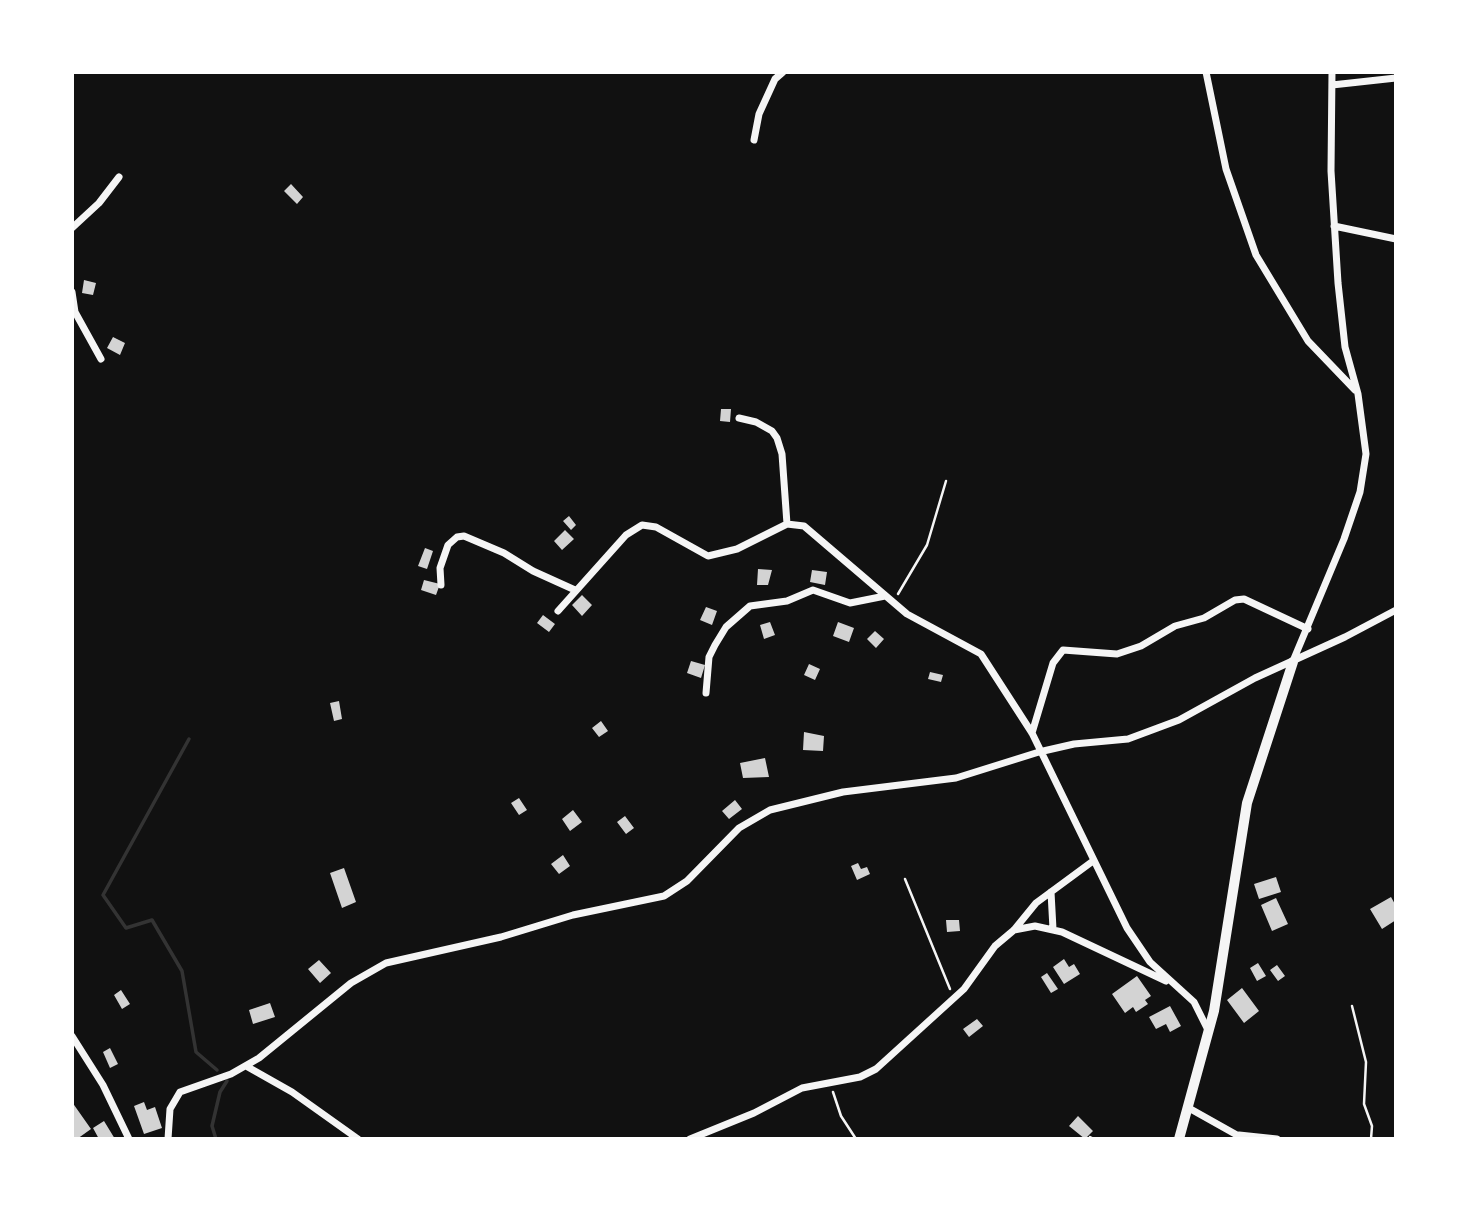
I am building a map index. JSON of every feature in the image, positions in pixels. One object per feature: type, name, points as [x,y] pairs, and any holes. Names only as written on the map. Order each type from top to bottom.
[{"type":"street","points":[[754,140],[759,114],[775,79],[783,72]]},
{"type":"street","points":[[1206,72],[1226,169],[1256,255],[1308,341],[1358,394]]},
{"type":"street","points":[[1179,1139],[1209,1031],[1235,890],[1247,803],[1293,662],[1360,492],[1366,454],[1358,394],[1345,347],[1334,226],[1332,72]]},
{"type":"street","points":[[1332,85],[1396,78]]},
{"type":"street","points":[[72,228],[99,203],[119,177]]},
{"type":"street","points":[[1334,226],[1396,239]]},
{"type":"street","points":[[72,292],[75,312],[101,359]]},
{"type":"street","points":[[740,418],[756,422],[772,431],[777,438],[782,454],[787,524]]},
{"type":"street","points":[[558,611],[626,535],[642,525],[656,527],[708,556],[737,548],[787,524],[792,523],[813,532],[889,599],[916,619],[981,654],[1032,733],[1039,752],[1132,936],[1170,983]]},
{"type":"street","points":[[441,585],[440,568],[448,545],[457,537],[464,536],[575,590]]},
{"type":"street","points":[[706,693],[709,657],[715,645],[726,627],[750,606],[787,601],[813,590],[826,592],[850,603],[889,599]]},
{"type":"street","points":[[1032,733],[1053,663],[1063,650],[1117,654],[1141,646],[1175,626],[1204,618],[1235,600],[1244,599],[1308,629]]},
{"type":"street","points":[[168,1139],[170,1109],[174,1098],[184,1089],[231,1074],[246,1066],[290,1035],[351,983],[386,963],[501,937],[573,915],[664,897],[687,881],[726,839],[769,810],[842,792],[956,778],[1039,752],[1093,741],[1128,739],[1179,720],[1255,678],[1396,610]]},
{"type":"street","points":[[690,1139],[754,1113],[802,1087],[860,1077],[876,1069],[955,997],[995,946],[1014,930],[1029,911],[1093,861]]},
{"type":"street","points":[[1051,892],[1053,929]]},
{"type":"street","points":[[1014,930],[1035,926],[1053,929],[1094,944],[1170,983],[1194,1002],[1209,1031]]},
{"type":"street","points":[[72,1037],[103,1085],[129,1139]]},
{"type":"street","points":[[246,1066],[292,1092],[358,1139]]},
{"type":"street","points":[[1187,1107],[1241,1137],[1277,1139]]},
{"type":"path","points":[[889,599],[912,576],[927,545],[946,481]]},
{"type":"path","points":[[905,879],[955,997]]},
{"type":"path","points":[[1352,1006],[1366,1062],[1364,1104],[1372,1126],[1371,1139]]},
{"type":"path","points":[[830,1082],[841,1116],[856,1139]]},
{"type":"building","points":[[291,184],[303,197],[297,204],[284,191]]},
{"type":"building","points":[[84,280],[96,283],[93,295],[82,293]]},
{"type":"building","points":[[113,337],[125,343],[120,355],[107,348]]},
{"type":"building","points":[[721,409],[731,409],[730,422],[720,421]]},
{"type":"building","points":[[569,516],[576,525],[571,530],[563,521]]},
{"type":"building","points":[[565,530],[574,539],[562,550],[554,541]]},
{"type":"building","points":[[425,548],[433,551],[427,569],[418,566]]},
{"type":"building","points":[[758,569],[772,570],[768,585],[757,585]]},
{"type":"building","points":[[812,570],[827,572],[825,585],[810,582]]},
{"type":"building","points":[[424,580],[440,584],[436,595],[421,590]]},
{"type":"building","points":[[582,595],[592,605],[582,616],[572,605]]},
{"type":"building","points":[[706,607],[717,611],[712,625],[700,620]]},
{"type":"building","points":[[543,615],[555,624],[549,632],[537,623]]},
{"type":"building","points":[[770,622],[775,635],[764,639],[760,625]]},
{"type":"building","points":[[838,622],[854,628],[849,642],[833,636]]},
{"type":"building","points":[[875,631],[884,639],[876,648],[867,639]]},
{"type":"building","points":[[691,661],[705,665],[701,678],[687,673]]},
{"type":"building","points":[[809,664],[820,669],[815,680],[804,675]]},
{"type":"building","points":[[930,672],[943,675],[941,682],[928,679]]},
{"type":"building","points":[[339,701],[342,719],[334,721],[330,703]]},
{"type":"building","points":[[601,721],[608,731],[599,737],[592,728]]},
{"type":"building","points":[[804,732],[824,736],[823,751],[803,750]]},
{"type":"building","points":[[765,758],[769,777],[743,778],[740,763]]},
{"type":"building","points":[[519,798],[527,810],[519,815],[511,803]]},
{"type":"building","points":[[735,800],[742,809],[729,819],[722,811]]},
{"type":"building","points":[[573,810],[582,822],[570,831],[562,819]]},
{"type":"building","points":[[625,816],[634,828],[626,834],[617,822]]},
{"type":"building","points":[[563,855],[570,866],[559,874],[551,864]]},
{"type":"building","points":[[858,863],[861,869],[867,867],[870,874],[857,880],[851,866]]},
{"type":"building","points":[[344,868],[356,902],[342,908],[330,873]]},
{"type":"building","points":[[1276,877],[1281,892],[1259,899],[1254,884]]},
{"type":"building","points":[[1391,897],[1396,906],[1396,920],[1382,929],[1370,909]]},
{"type":"building","points":[[1276,898],[1288,924],[1272,931],[1261,905]]},
{"type":"building","points":[[946,920],[959,920],[960,931],[947,932]]},
{"type":"building","points":[[1064,959],[1069,967],[1074,964],[1080,974],[1064,984],[1053,967]]},
{"type":"building","points":[[319,960],[331,973],[320,983],[308,969]]},
{"type":"building","points":[[1258,963],[1266,976],[1257,981],[1250,968]]},
{"type":"building","points":[[1277,965],[1285,976],[1278,981],[1270,970]]},
{"type":"building","points":[[1047,973],[1058,989],[1051,993],[1041,977]]},
{"type":"building","points":[[1137,976],[1151,996],[1145,1000],[1148,1004],[1136,1012],[1133,1007],[1125,1013],[1112,994]]},
{"type":"building","points":[[1242,988],[1259,1011],[1244,1023],[1227,1000]]},
{"type":"building","points":[[121,990],[130,1004],[122,1009],[114,995]]},
{"type":"building","points":[[270,1003],[275,1017],[253,1024],[249,1010]]},
{"type":"building","points":[[1170,1006],[1181,1026],[1170,1032],[1166,1024],[1156,1029],[1149,1017]]},
{"type":"building","points":[[977,1019],[983,1026],[969,1037],[963,1029]]},
{"type":"building","points":[[110,1048],[118,1064],[110,1068],[103,1052]]},
{"type":"building","points":[[72,1102],[91,1129],[77,1139],[72,1138]]},
{"type":"building","points":[[144,1102],[147,1110],[155,1107],[162,1128],[144,1134],[134,1106]]},
{"type":"building","points":[[1078,1116],[1093,1131],[1085,1139],[1069,1126]]},
{"type":"building","points":[[104,1121],[115,1139],[99,1139],[93,1128]]},
{"type":"waterway","points":[[189,739],[103,895],[126,928],[152,920],[182,971],[196,1052],[217,1070]]},
{"type":"waterway","points":[[216,1139],[212,1126],[220,1092],[227,1081]]}]
